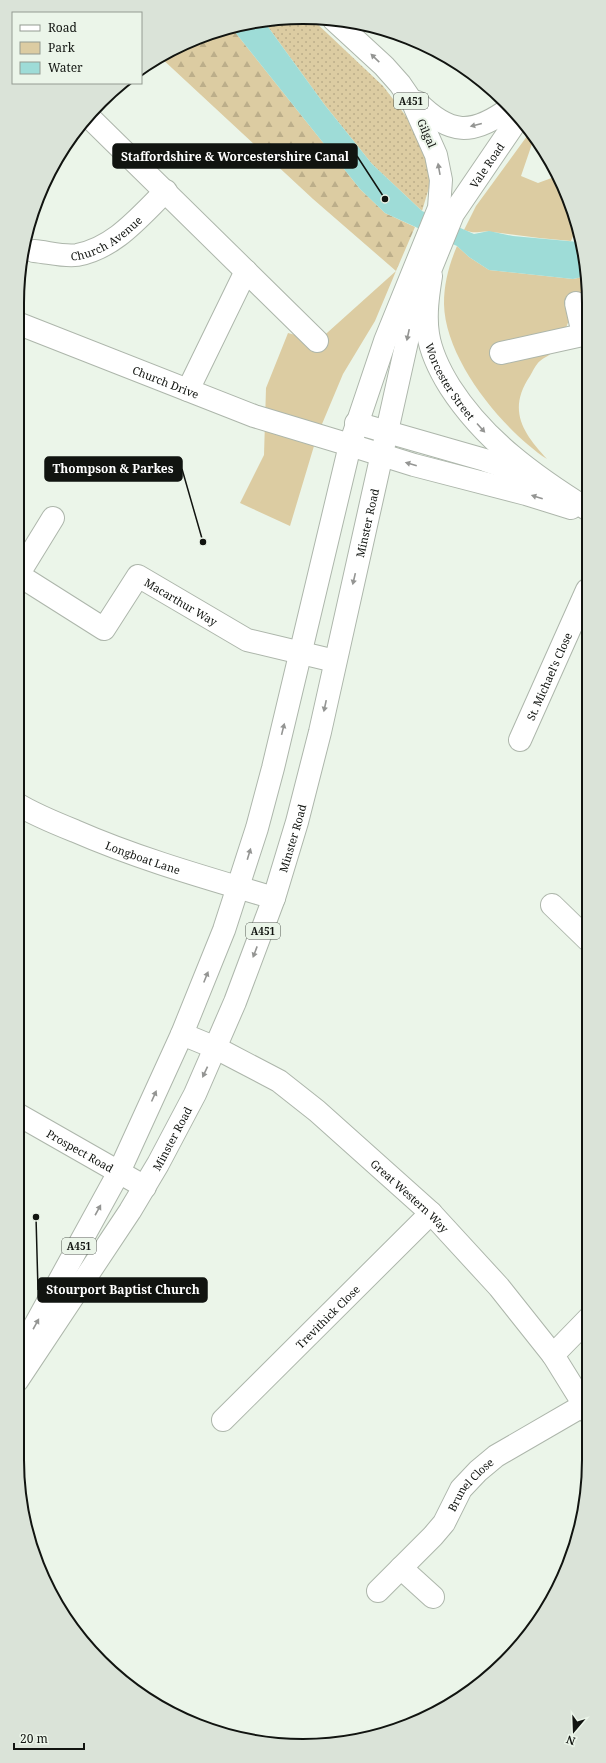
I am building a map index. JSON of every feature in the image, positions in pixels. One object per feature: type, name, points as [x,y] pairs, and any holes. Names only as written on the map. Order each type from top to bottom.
[{"type":"main road","name":"Gilgal","points":[[341,26],[400,84],[416,109],[436,155],[446,211]]},
{"type":"main road","points":[[400,84],[432,116],[443,124],[453,128],[461,129],[478,125],[490,121],[505,111]]},
{"type":"main road","points":[[92,120],[318,341]]},
{"type":"main road","name":"Vale Road","points":[[446,211],[515,121]]},
{"type":"main road","name":"Church Avenue","points":[[34,251],[76,255],[102,247],[125,232],[166,191]]},
{"type":"main road","name":"A451","points":[[24,1345],[119,1172],[182,1034],[224,930],[239,888],[263,806],[356,423],[385,341],[434,245],[446,211]]},
{"type":"main road","name":"Minster Road","points":[[24,1371],[70,1303],[144,1188],[179,1127],[216,1048],[274,898],[292,841],[318,739],[388,432],[414,310],[434,245]]},
{"type":"main road","name":"Worcester Street","points":[[434,245],[427,321],[428,334],[435,359],[464,408],[488,436],[540,479],[582,506]]},
{"type":"main road","points":[[188,390],[246,271]]},
{"type":"main road","points":[[576,303],[582,324]]},
{"type":"main road","name":"Church Drive","points":[[24,326],[254,416],[382,456]]},
{"type":"main road","points":[[500,353],[582,335]]},
{"type":"main road","points":[[317,436],[356,423]]},
{"type":"main road","name":"Worcester Street","points":[[356,423],[485,460],[540,479]]},
{"type":"main road","points":[[382,456],[526,494],[582,513]]},
{"type":"main road","name":"Macarthur Way","points":[[24,564],[53,518]]},
{"type":"main road","name":"Macarthur Way","points":[[24,578],[104,629],[138,576],[247,640],[335,661]]},
{"type":"main road","name":"St. Michael's Close","points":[[520,740],[582,601]]},
{"type":"main road","name":"Longboat Lane","points":[[24,808],[104,844],[274,898]]},
{"type":"main road","points":[[552,906],[582,934]]},
{"type":"main road","name":"Great Western Way","points":[[182,1034],[216,1048],[279,1081],[318,1110],[431,1213],[499,1287],[553,1355],[582,1401]]},
{"type":"main road","name":"Prospect Road","points":[[24,1118],[119,1172],[144,1188]]},
{"type":"main road","name":"Trevithick Close","points":[[223,1420],[431,1213]]},
{"type":"main road","points":[[553,1355],[582,1325]]},
{"type":"main road","name":"Brunel Close","points":[[378,1591],[444,1523],[461,1489],[478,1471],[496,1456],[582,1412]]},
{"type":"main road","points":[[401,1568],[433,1597]]},
{"type":"green space","points":[[318,25],[383,86],[412,124],[425,153],[431,181],[422,211],[372,164],[324,104],[267,26]]},
{"type":"green space","points":[[236,33],[360,189],[385,213],[415,227],[396,271],[313,199],[164,61],[196,45]]},
{"type":"green space","points":[[527,137],[532,144],[521,176],[538,183],[552,178],[561,196],[573,236],[571,241],[464,230],[476,206]]},
{"type":"green space","points":[[457,246],[469,257],[489,270],[573,279],[581,277],[581,294],[566,298],[569,311],[567,326],[551,353],[536,366],[523,388],[520,400],[519,410],[525,430],[531,440],[547,459],[512,430],[495,412],[479,392],[465,370],[454,348],[447,326],[444,304],[445,289]]},
{"type":"green space","points":[[396,271],[375,321],[343,374],[317,436],[290,526],[240,503],[264,455],[266,388],[288,333],[318,341]]},
{"type":"water","points":[[267,26],[324,104],[372,164],[422,211],[474,234],[489,231],[513,236],[575,242],[581,277],[573,279],[489,270],[469,257],[457,246],[385,213],[360,189],[236,33]]},
{"type":"place","name":"Staffordshire & Worcestershire Canal","points":[[385,199]]},
{"type":"place","name":"Thompson & Parkes","points":[[203,542]]},
{"type":"place","name":"Stourport Baptist Church","points":[[36,1217]]}]
